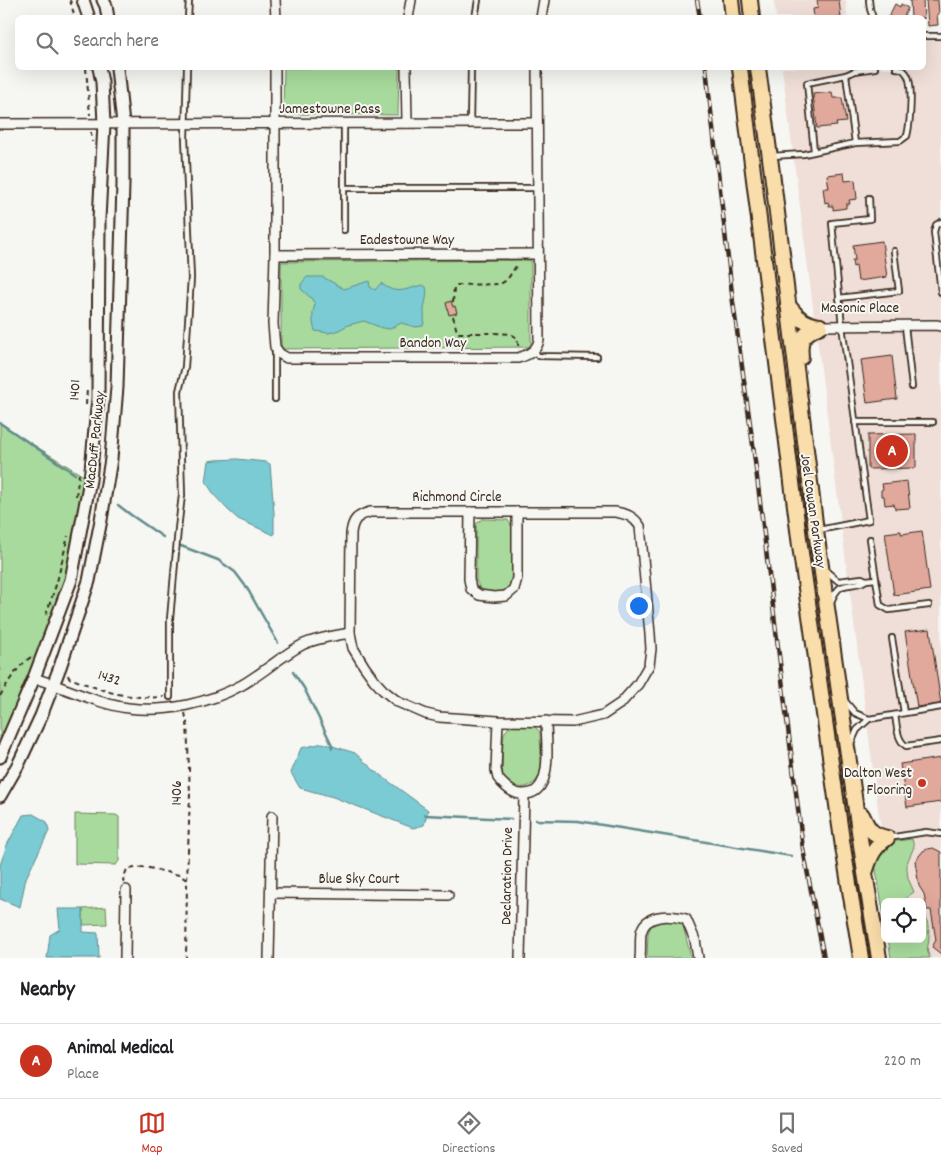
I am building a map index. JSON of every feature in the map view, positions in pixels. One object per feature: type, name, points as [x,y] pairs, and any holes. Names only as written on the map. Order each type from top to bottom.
[{"type":"main road","points":[[731,0],[733,15]]},
{"type":"main road","points":[[750,0],[752,15]]},
{"type":"main road","name":"Joel Cowan Parkway","points":[[740,70],[800,546],[843,847],[861,958]]},
{"type":"main road","name":"Joel Cowan Parkway","points":[[758,70],[804,442],[865,873],[879,958]]},
{"type":"main road","name":"Masonic Place","points":[[788,304],[801,320],[808,324],[820,326]]},
{"type":"main road","points":[[804,442],[808,418],[800,347],[804,335],[820,326]]},
{"type":"main road","points":[[855,798],[868,829],[879,836],[887,838]]},
{"type":"main road","points":[[865,873],[873,850],[887,838]]},
{"type":"street","points":[[83,0],[88,15]]},
{"type":"street","points":[[103,0],[108,15]]},
{"type":"street","points":[[275,0],[276,15]]},
{"type":"street","points":[[408,15],[411,0]]},
{"type":"street","points":[[542,15],[544,0]]},
{"type":"street","name":"MacDuff Parkway","points":[[0,757],[34,678],[36,659],[71,580],[90,480],[98,398],[99,219],[104,124],[102,82],[99,70]]},
{"type":"street","name":"MacDuff Parkway","points":[[0,796],[19,763],[41,716],[60,667],[89,580],[111,459],[117,387],[123,184],[123,124],[117,70]]},
{"type":"street","points":[[275,70],[273,324],[275,347]]},
{"type":"street","points":[[406,70],[406,123]]},
{"type":"street","points":[[534,350],[539,340],[538,70]]},
{"type":"street","name":"Jamestowne Pass","points":[[0,124],[537,123]]},
{"type":"street","name":"Eadestowne Way","points":[[275,255],[538,254]]},
{"type":"street","name":"Masonic Place","points":[[820,326],[941,326]]},
{"type":"street","name":"Bandon Way","points":[[275,347],[280,354],[287,358],[518,358],[527,356],[534,350]]},
{"type":"street","name":"Richmond Circle","points":[[370,512],[517,512],[615,512],[626,514],[635,520],[640,526],[650,634],[650,665],[638,684],[621,703],[603,715],[573,722],[498,721],[438,717],[398,702],[374,680],[353,648],[350,633],[350,533],[353,523],[359,516],[370,512]]},
{"type":"street","points":[[470,512],[469,579],[471,589],[479,595],[494,597],[506,596],[514,589],[517,578],[517,512]]},
{"type":"street","points":[[34,678],[101,702],[128,708],[154,709],[183,705],[209,700],[241,685],[303,645],[331,636],[350,633]]},
{"type":"street","points":[[498,721],[496,770],[498,778],[515,792],[524,794],[534,792],[541,786],[545,776],[547,763],[546,721]]},
{"type":"street","name":"Declaration Drive","points":[[520,958],[524,794]]},
{"type":"street","points":[[270,958],[272,816]]},
{"type":"street","points":[[124,958],[126,890]]},
{"type":"street","name":"Blue Sky Court","points":[[270,894],[448,894]]},
{"type":"street","points":[[640,958],[641,933],[645,923],[656,917],[676,916],[686,919],[698,958]]},
{"type":"lane","points":[[188,15],[189,0]]},
{"type":"lane","points":[[476,15],[478,0]]},
{"type":"lane","points":[[869,0],[872,15]]},
{"type":"lane","points":[[926,36],[941,36]]},
{"type":"lane","points":[[170,697],[170,619],[182,495],[179,392],[185,367],[191,278],[185,138],[187,70]]},
{"type":"lane","points":[[470,124],[472,70]]},
{"type":"lane","points":[[814,151],[807,83],[846,75],[855,70]]},
{"type":"lane","points":[[769,156],[804,154],[855,143],[900,141],[907,136],[909,129],[911,89],[910,79],[906,72],[901,70]]},
{"type":"lane","points":[[846,75],[855,143]]},
{"type":"lane","points":[[344,123],[344,230]]},
{"type":"lane","points":[[344,188],[538,188]]},
{"type":"lane","points":[[816,530],[869,520],[842,326],[832,223],[870,219],[869,198]]},
{"type":"lane","points":[[941,222],[936,225],[934,232],[941,292]]},
{"type":"lane","points":[[839,298],[899,291],[894,251]]},
{"type":"lane","points":[[905,326],[912,387]]},
{"type":"lane","points":[[275,347],[275,399]]},
{"type":"lane","points":[[534,350],[538,356],[597,357]]},
{"type":"lane","points":[[855,422],[933,422]]},
{"type":"lane","points":[[870,539],[880,605],[889,610],[929,605]]},
{"type":"lane","points":[[821,566],[838,581],[862,578],[866,580],[876,579]]},
{"type":"lane","points":[[827,609],[835,593],[841,587],[863,583],[866,580]]},
{"type":"lane","points":[[892,638],[904,713]]},
{"type":"lane","points":[[839,691],[855,713],[869,719],[941,707]]},
{"type":"lane","points":[[895,715],[899,739],[906,746],[941,741]]},
{"type":"lane","points":[[848,750],[857,730],[869,719]]},
{"type":"lane","points":[[887,838],[926,832],[941,834]]},
{"type":"lane","points":[[270,958],[276,958]]},
{"type":"path","points":[[70,0],[74,15]]},
{"type":"path","points":[[86,70],[92,149]]},
{"type":"path","points":[[453,302],[454,287],[457,285],[500,284],[507,280],[521,254]]},
{"type":"path","points":[[453,316],[457,332],[459,333],[494,332],[511,334],[517,338],[518,350],[522,356]]},
{"type":"path","name":"1401","points":[[86,413],[87,383]]},
{"type":"path","points":[[75,500],[80,473]]},
{"type":"path","points":[[44,622],[57,582],[68,537]]},
{"type":"path","points":[[0,696],[7,683],[25,661],[36,659]]},
{"type":"path","name":"1432","points":[[60,667],[66,670],[69,678],[122,695],[146,698],[170,697]]},
{"type":"path","name":"1406","points":[[183,705],[187,722],[190,794],[186,958]]},
{"type":"path","points":[[126,890],[123,880],[127,870],[146,868],[179,875],[187,880]]},
{"type":"shaded area","points":[[774,0],[846,0],[847,15],[776,15]]},
{"type":"shaded area","points":[[926,39],[941,40],[941,958],[905,958],[918,943],[926,943],[926,898],[893,898],[879,816],[782,70],[926,70]]},
{"type":"green space","points":[[284,70],[399,70],[398,115],[283,114]]},
{"type":"green space","points":[[531,260],[531,347],[281,349],[281,262]]},
{"type":"green space","points":[[0,424],[90,480],[71,580],[0,751]]},
{"type":"green space","points":[[482,519],[508,520],[512,527],[512,579],[505,590],[498,593],[482,590],[476,580],[476,524]]},
{"type":"green space","points":[[514,725],[534,726],[540,732],[540,775],[532,784],[526,787],[514,786],[503,775],[504,735]]},
{"type":"green space","points":[[75,814],[116,815],[119,817],[119,861],[116,865],[75,864]]},
{"type":"green space","points":[[912,839],[914,847],[907,863],[907,869],[908,878],[914,892],[907,898],[881,899],[874,859],[889,842]]},
{"type":"green space","points":[[106,907],[107,924],[83,925],[83,909]]},
{"type":"green space","points":[[926,916],[929,937],[927,949],[930,958],[891,958],[889,943],[926,943]]},
{"type":"green space","points":[[657,921],[676,921],[683,925],[691,958],[647,958],[648,933],[651,926]]},
{"type":"water","points":[[307,277],[323,277],[344,289],[369,281],[370,287],[375,290],[381,283],[386,287],[396,290],[406,290],[423,285],[426,287],[427,293],[423,326],[416,327],[401,323],[390,329],[364,321],[329,333],[315,331],[313,311],[315,304],[301,289],[301,284]]},
{"type":"water","points":[[237,459],[270,464],[274,535],[238,519],[215,496],[206,482],[209,461]]},
{"type":"water","points":[[323,743],[355,753],[376,772],[428,810],[424,825],[413,828],[333,797],[300,788],[291,773],[301,748]]},
{"type":"water","points":[[33,814],[47,822],[49,831],[26,878],[20,907],[0,899],[0,865],[7,845],[23,815]]},
{"type":"water","points":[[58,909],[83,909],[83,932],[98,933],[99,958],[47,958],[50,935],[60,929]]},
{"type":"building","points":[[817,0],[839,0],[841,15],[814,15],[813,9],[818,8]]},
{"type":"building","points":[[910,0],[923,0],[924,15],[911,15]]},
{"type":"building","points":[[926,0],[938,0],[938,25],[928,26]]},
{"type":"building","points":[[895,4],[900,7],[901,4],[908,8],[904,15],[890,15]]},
{"type":"building","points":[[832,92],[833,98],[842,98],[846,122],[836,123],[837,126],[817,128],[813,94]]},
{"type":"building","points":[[844,173],[845,181],[855,180],[857,199],[849,200],[850,204],[846,204],[846,208],[833,210],[833,206],[829,206],[828,202],[825,203],[823,188],[829,188],[827,175]]},
{"type":"building","points":[[882,241],[887,277],[858,281],[856,266],[853,267],[852,260],[855,260],[853,245]]},
{"type":"building","points":[[451,301],[457,313],[449,315],[446,303]]},
{"type":"building","points":[[892,356],[897,399],[867,403],[861,360]]},
{"type":"building","points":[[916,434],[916,468],[868,469],[868,435]]},
{"type":"building","points":[[907,481],[910,508],[895,509],[894,504],[885,505],[884,496],[881,496],[882,484]]},
{"type":"building","points":[[901,531],[901,534],[922,531],[930,590],[894,595],[885,533]]},
{"type":"building","points":[[930,629],[941,704],[917,707],[905,632]]},
{"type":"building","name":"Dalton West Flooring","points":[[941,758],[941,802],[907,807],[900,764]]},
{"type":"building","points":[[933,848],[941,852],[941,954],[932,947],[936,940],[931,910],[927,910],[926,898],[919,886],[915,861],[927,849]]},
{"type":"waterway","points":[[0,423],[75,474]]},
{"type":"waterway","points":[[118,505],[163,537]]},
{"type":"waterway","points":[[181,546],[218,560],[235,572],[247,588],[278,643]]},
{"type":"waterway","points":[[293,672],[304,688],[332,748]]},
{"type":"waterway","points":[[425,815],[511,819]]},
{"type":"waterway","points":[[536,820],[578,821],[791,856]]},
{"type":"railway","points":[[697,0],[700,15]]},
{"type":"railway","points":[[706,70],[733,302],[753,445],[803,849],[824,958]]},
{"type":"place","name":"Animal Medical","points":[[892,451]]},
{"type":"place","name":"Dalton West Flooring","points":[[922,783]]}]
